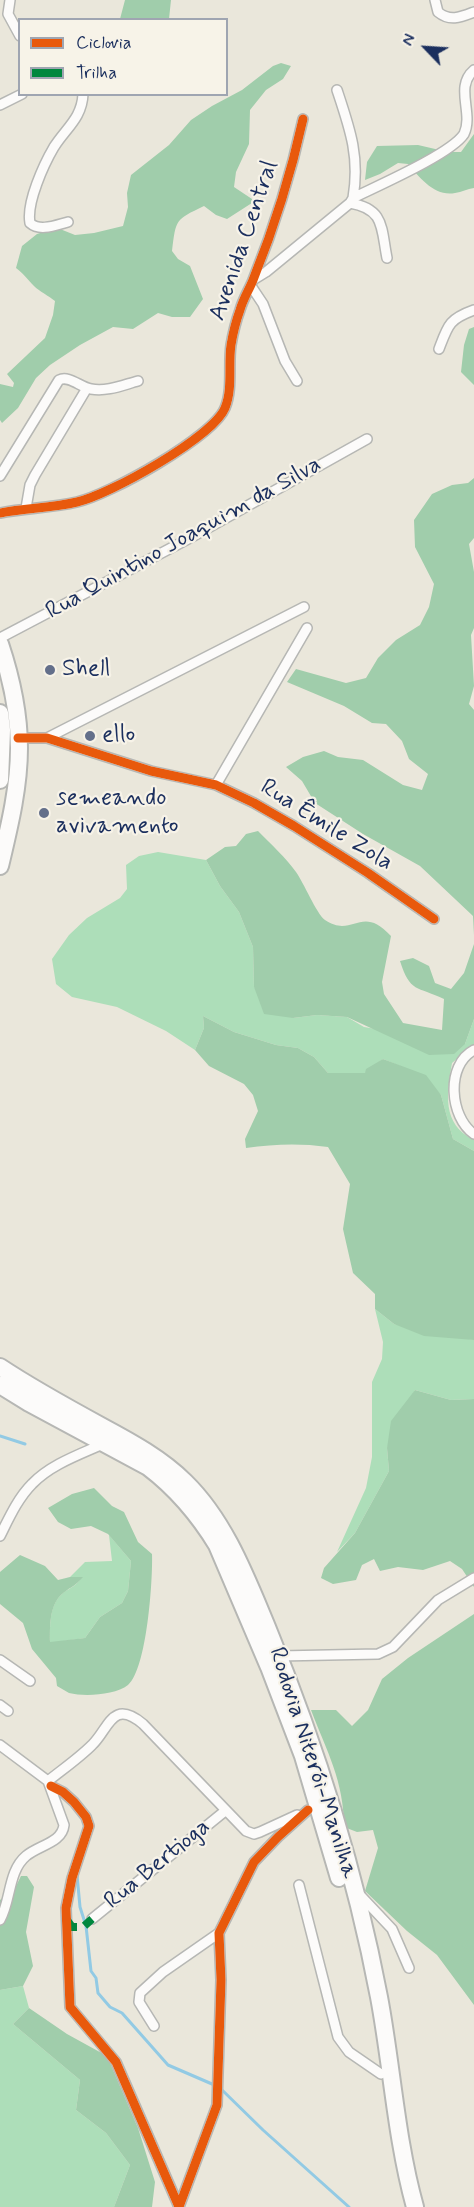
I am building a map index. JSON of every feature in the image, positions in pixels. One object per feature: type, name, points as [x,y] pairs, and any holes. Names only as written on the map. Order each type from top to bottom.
[{"type":"highway","points":[[0,644],[8,668],[16,710],[18,738],[14,803],[0,866]]},
{"type":"highway","points":[[0,713],[0,774]]},
{"type":"highway","name":"Rodovia Niterói-Manilha","points":[[0,1367],[30,1387],[126,1440],[183,1480],[204,1502],[236,1556],[301,1711],[354,1888],[379,1997],[415,2207]]},
{"type":"highway","name":"Rodovia Niterói-Manilha","points":[[0,1385],[105,1443],[166,1480],[203,1522],[217,1545],[303,1756],[313,1808],[358,1947],[404,2207]]},
{"type":"street","points":[[10,0],[8,14],[15,24]]},
{"type":"street","points":[[435,0],[438,12],[449,18],[459,18],[474,12]]},
{"type":"street","points":[[297,381],[285,361],[263,303],[252,283],[351,201],[442,153],[463,136],[468,126],[464,84],[466,77],[474,70]]},
{"type":"street","points":[[337,90],[350,129],[356,159],[351,201]]},
{"type":"street","points":[[0,105],[18,96]]},
{"type":"street","points":[[68,222],[42,227],[34,226],[30,223],[30,210],[44,167],[54,147],[78,117],[83,106],[83,96]]},
{"type":"street","name":"Avenida Central","points":[[0,513],[75,503],[98,496],[129,481],[221,418],[227,405],[231,345],[240,309],[252,283],[291,167],[303,119]]},
{"type":"street","points":[[351,201],[371,209],[377,216],[387,258]]},
{"type":"street","points":[[439,350],[452,321],[457,316],[474,310]]},
{"type":"street","points":[[0,476],[63,378],[87,388],[110,389],[138,381]]},
{"type":"street","points":[[26,508],[30,485],[35,475],[87,388]]},
{"type":"street","name":"Rua Quintino Joaquim da Silva","points":[[0,638],[190,538],[367,439]]},
{"type":"street","points":[[47,738],[304,607]]},
{"type":"street","points":[[216,785],[307,628]]},
{"type":"street","name":"Rua Êmile Zola","points":[[18,738],[47,738],[151,771],[216,785],[294,825],[434,919]]},
{"type":"street","points":[[474,1050],[468,1053],[459,1064],[454,1077],[455,1093],[462,1121],[474,1134]]},
{"type":"street","points":[[1,1530],[32,1484],[66,1461],[105,1443]]},
{"type":"street","points":[[279,1656],[387,1652],[438,1600],[474,1578]]},
{"type":"street","points":[[0,1660],[30,1681]]},
{"type":"street","points":[[49,1784],[93,1745],[108,1721],[126,1715],[143,1724],[246,1831],[254,1834],[313,1808]]},
{"type":"street","points":[[0,1745],[49,1784],[64,1825],[60,1836],[25,1856],[17,1866],[9,1900],[0,1920]]},
{"type":"street","name":"Rua Bertioga","points":[[49,1784],[74,1802],[87,1817],[89,1826],[66,1908],[69,2007],[116,2062],[179,2207]]},
{"type":"street","points":[[154,2026],[139,2002],[140,1993],[163,1972],[219,1933],[254,1862],[278,1837],[313,1808]]},
{"type":"street","name":"Rua Bertioga","points":[[92,1919],[225,1811]]},
{"type":"street","points":[[299,1885],[338,2037],[349,2052],[381,2074]]},
{"type":"street","points":[[354,1888],[392,1929],[409,1968]]},
{"type":"street","points":[[179,2207],[217,2104],[222,1980],[219,1933]]},
{"type":"green space","points":[[125,0],[171,0],[169,18],[120,18]]},
{"type":"green space","points":[[281,63],[291,66],[283,79],[266,90],[250,110],[249,144],[236,172],[234,187],[255,201],[227,219],[216,215],[204,206],[187,214],[176,226],[172,251],[178,259],[190,266],[203,299],[190,317],[172,317],[158,313],[133,329],[113,327],[80,345],[50,365],[36,378],[18,408],[2,423],[0,420],[0,384],[13,387],[14,383],[7,374],[45,338],[55,301],[36,288],[16,268],[22,246],[37,234],[53,229],[60,229],[75,235],[123,226],[128,207],[127,193],[131,175],[169,145],[191,120],[242,90],[273,66]]},
{"type":"green space","points":[[474,134],[474,188],[455,193],[441,192],[428,185],[408,164],[398,163],[365,180],[367,162],[377,146],[418,145],[448,152],[461,152]]},
{"type":"green space","points":[[474,327],[474,385],[461,372],[464,345],[469,329]]},
{"type":"green space","points":[[474,478],[474,538],[469,544],[474,572],[474,628],[471,635],[474,686],[469,704],[474,710],[474,935],[473,916],[420,866],[363,834],[315,803],[302,781],[286,767],[303,757],[324,751],[338,757],[363,760],[403,785],[422,790],[428,774],[409,759],[402,741],[386,724],[372,723],[344,706],[287,682],[296,669],[346,683],[366,678],[378,658],[396,640],[420,625],[429,607],[434,584],[415,547],[414,520],[432,494],[452,485],[468,483]]},
{"type":"green space","points":[[258,831],[296,872],[325,920],[343,926],[364,921],[372,922],[391,936],[382,982],[384,994],[403,1023],[442,1030],[444,999],[411,984],[400,961],[413,958],[429,966],[435,983],[451,989],[464,973],[474,944],[474,1019],[465,1044],[454,1054],[429,1055],[347,1017],[317,1015],[293,1018],[264,1014],[254,987],[253,947],[239,912],[220,886],[206,860],[225,847],[236,846],[246,834]]},
{"type":"green space","points":[[158,852],[206,860],[220,886],[239,912],[253,947],[254,987],[293,1018],[317,1015],[347,1017],[364,1027],[465,1044],[474,1019],[474,1044],[452,1063],[448,1096],[451,1117],[463,1133],[474,1140],[474,1151],[453,1139],[441,1095],[405,1068],[383,1059],[365,1073],[328,1073],[314,1057],[298,1048],[276,1045],[234,1032],[203,1016],[204,1028],[195,1050],[166,1031],[117,1007],[72,997],[56,984],[52,959],[69,935],[87,918],[120,898],[127,889],[126,865],[139,856]]},
{"type":"green space","points":[[203,1016],[234,1032],[276,1045],[298,1048],[314,1057],[328,1073],[365,1073],[366,1069],[383,1059],[426,1075],[441,1095],[453,1139],[474,1151],[474,1340],[424,1336],[394,1324],[375,1309],[375,1294],[353,1273],[343,1229],[350,1184],[328,1147],[287,1144],[246,1148],[245,1139],[258,1111],[253,1095],[244,1084],[209,1066],[195,1050],[204,1028]]},
{"type":"green space","points":[[375,1309],[394,1324],[474,1340],[474,1399],[451,1400],[415,1390],[387,1448],[389,1471],[355,1533],[337,1552],[366,1488],[372,1457],[372,1382],[382,1359],[383,1342]]},
{"type":"green space","points":[[415,1390],[451,1400],[474,1399],[474,1587],[462,1569],[450,1561],[423,1570],[398,1567],[380,1571],[374,1559],[362,1565],[356,1580],[333,1584],[321,1578],[324,1568],[355,1533],[389,1471],[387,1448],[391,1421]]},
{"type":"green space","points":[[94,1488],[112,1506],[124,1512],[138,1542],[152,1554],[151,1583],[148,1623],[135,1676],[128,1685],[116,1691],[83,1695],[69,1693],[57,1686],[56,1678],[32,1649],[23,1623],[0,1604],[0,1572],[20,1555],[45,1566],[58,1580],[83,1577],[61,1595],[54,1605],[50,1642],[85,1638],[100,1617],[122,1603],[128,1591],[131,1561],[108,1534],[91,1526],[71,1529],[58,1522],[48,1508],[72,1494]]},
{"type":"green space","points":[[109,1535],[131,1561],[128,1591],[122,1603],[100,1617],[85,1638],[50,1643],[51,1618],[56,1601],[82,1577],[70,1577],[85,1562],[112,1561]]},
{"type":"green space","points":[[474,1614],[474,2005],[437,1955],[407,1931],[365,1891],[378,1848],[373,1830],[357,1832],[344,1827],[338,1781],[311,1710],[336,1710],[352,1726],[368,1710],[382,1679],[408,1658]]},
{"type":"green space","points":[[21,1876],[27,1876],[34,1887],[26,1932],[33,1966],[23,1986],[0,1990],[0,1900],[16,1886]]},
{"type":"green space","points":[[23,1986],[29,2008],[13,2024],[80,2080],[76,2110],[106,2133],[130,2165],[114,2207],[0,2207],[0,1990]]},
{"type":"green space","points":[[29,2008],[67,2034],[107,2056],[138,2128],[155,2182],[152,2207],[114,2207],[130,2165],[106,2133],[76,2110],[80,2080],[13,2024]]},
{"type":"waterway","points":[[0,1436],[25,1444]]},
{"type":"waterway","points":[[77,1875],[91,1971],[96,1978],[98,1993],[110,2007],[122,2013],[168,2065],[219,2087],[349,2207]]},
{"type":"marked path","points":[[66,1919],[72,1927],[83,1927],[92,1919]]},
{"type":"cycle path","points":[[0,513],[68,504],[92,497],[135,477],[181,449],[217,420],[227,401],[230,385],[231,345],[236,323],[275,221],[303,119]]},
{"type":"cycle path","points":[[18,738],[47,738],[151,771],[216,785],[294,826],[434,919]]},
{"type":"cycle path","points":[[51,1786],[63,1792],[74,1802],[86,1817],[89,1826],[72,1878],[66,1908],[70,2007],[116,2062],[179,2207]]},
{"type":"cycle path","points":[[179,2207],[217,2105],[221,1980],[219,1933],[254,1862],[308,1810]]},
{"type":"place","name":"Shell","points":[[50,670]]},
{"type":"place","name":"ello","points":[[90,736]]},
{"type":"place","name":"semeando avivamento","points":[[44,813]]}]
